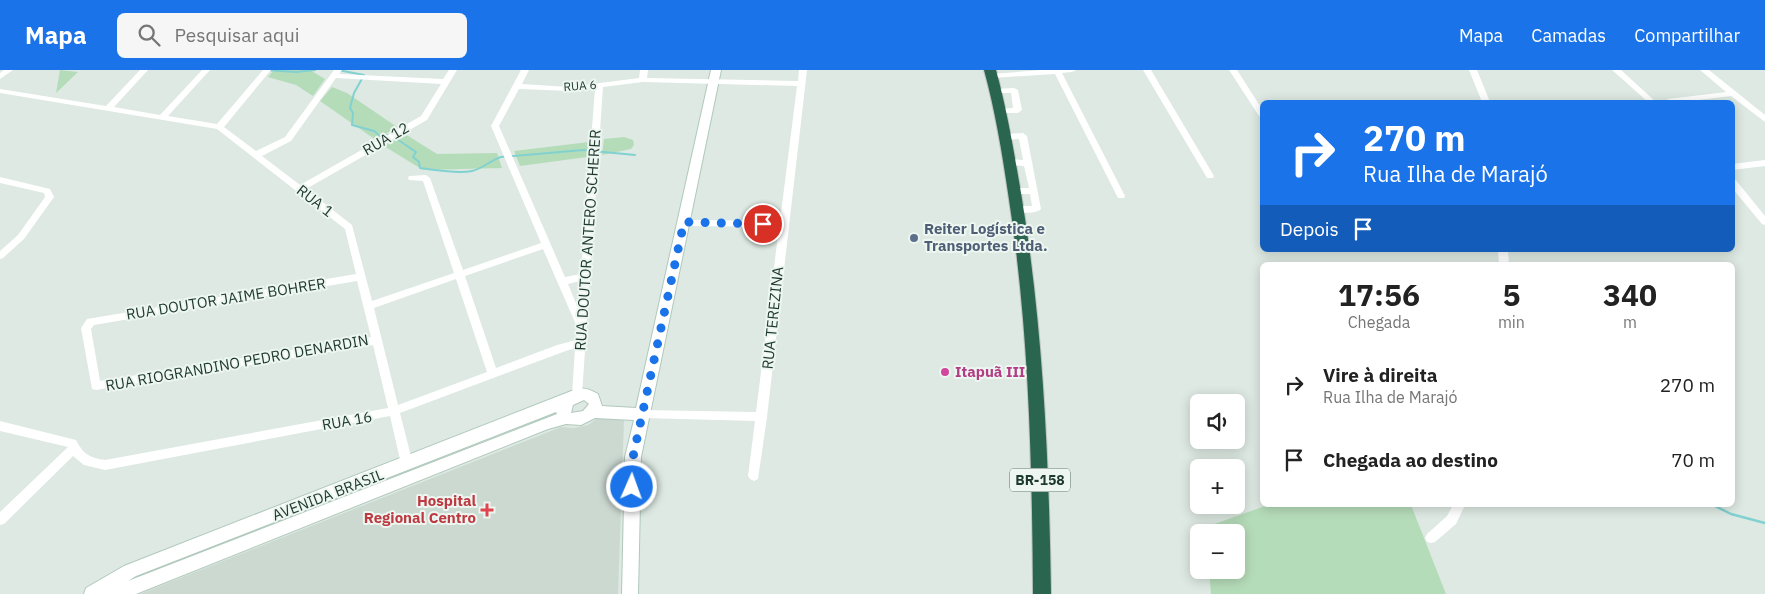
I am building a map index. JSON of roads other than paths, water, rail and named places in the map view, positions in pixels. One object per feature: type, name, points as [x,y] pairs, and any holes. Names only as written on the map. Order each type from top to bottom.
[{"type":"highway","name":"BR-158","points":[[991,73],[1001,111],[1018,209],[1033,340],[1037,399],[1042,594]]},
{"type":"street","points":[[0,76],[9,70]]},
{"type":"street","points":[[108,109],[144,70]]},
{"type":"street","points":[[163,118],[206,70]]},
{"type":"street","points":[[218,127],[267,70]]},
{"type":"street","name":"RUA 12","points":[[300,189],[424,118],[454,70]]},
{"type":"street","points":[[525,70],[496,126],[581,327]]},
{"type":"street","points":[[643,80],[644,70]]},
{"type":"street","name":"RUA TEREZINA","points":[[754,476],[803,70]]},
{"type":"street","points":[[991,73],[1072,70]]},
{"type":"street","points":[[1147,70],[1210,176]]},
{"type":"street","points":[[1233,70],[1260,111]]},
{"type":"street","points":[[1473,70],[1485,100]]},
{"type":"street","points":[[1616,70],[1650,100]]},
{"type":"street","points":[[1704,70],[1765,119]]},
{"type":"street","points":[[1057,71],[1121,196]]},
{"type":"street","points":[[256,155],[288,139],[336,73],[446,82]]},
{"type":"street","points":[[630,594],[632,468],[715,76]]},
{"type":"street","name":"RUA 6","points":[[517,86],[569,88],[643,80],[715,76],[801,84]]},
{"type":"street","name":"RUA DOUTOR ANTERO SCHERER","points":[[572,398],[580,344],[599,85]]},
{"type":"street","points":[[996,90],[1014,90],[1018,110],[1001,111]]},
{"type":"street","name":"RUA 1","points":[[0,91],[218,127],[349,227],[407,464]]},
{"type":"street","points":[[1682,100],[1733,93]]},
{"type":"street","points":[[1005,137],[1023,136],[1037,210],[1018,209]]},
{"type":"street","points":[[1010,162],[1028,163]]},
{"type":"street","points":[[1735,167],[1765,163]]},
{"type":"street","points":[[412,178],[426,178],[493,374]]},
{"type":"street","points":[[0,180],[47,191],[50,197],[21,237],[0,256]]},
{"type":"street","points":[[1735,185],[1765,222]]},
{"type":"street","points":[[1015,191],[1034,191]]},
{"type":"street","points":[[684,222],[783,224]]},
{"type":"street","points":[[368,306],[546,246]]},
{"type":"street","points":[[561,282],[585,276]]},
{"type":"street","name":"RUA DOUTOR JAIME BOHRER","points":[[98,387],[96,386],[87,338],[86,328],[91,322],[360,277]]},
{"type":"street","name":"RUA RIOGRANDINO PEDRO DENARDIN","points":[[98,387],[377,340]]},
{"type":"street","name":"RUA 16","points":[[74,448],[82,460],[105,465],[394,412],[493,374],[580,344]]},
{"type":"street","name":"AVENIDA BRASIL","points":[[116,594],[349,494],[407,464],[572,398],[586,394],[594,398],[595,408]]},
{"type":"street","points":[[566,418],[563,412],[572,398]]},
{"type":"street","name":"AVENIDA BRASIL","points":[[92,594],[130,571],[546,423],[566,418],[579,420],[595,408],[644,410]]},
{"type":"street","points":[[644,410],[762,417]]},
{"type":"street","points":[[0,426],[72,443],[74,448],[0,520]]},
{"type":"street","points":[[1431,538],[1457,515],[1458,507]]},
{"type":"waterway","points":[[265,70],[296,72],[315,70]]},
{"type":"waterway","points":[[338,70],[364,75],[354,93],[350,108],[353,113],[352,125],[374,131],[380,136],[389,135]]},
{"type":"waterway","points":[[394,137],[416,152],[413,157],[419,162],[420,168],[453,172],[476,170],[501,157],[583,150],[635,155]]},
{"type":"waterway","points":[[1717,507],[1731,514],[1765,523]]},
{"type":"place","name":"Reiter Logística e Transportes Ltda.","points":[[914,238]]},
{"type":"place","name":"Itapuã III","points":[[945,372]]},
{"type":"place","name":"Hospital Regional Centro","points":[[487,510]]}]
